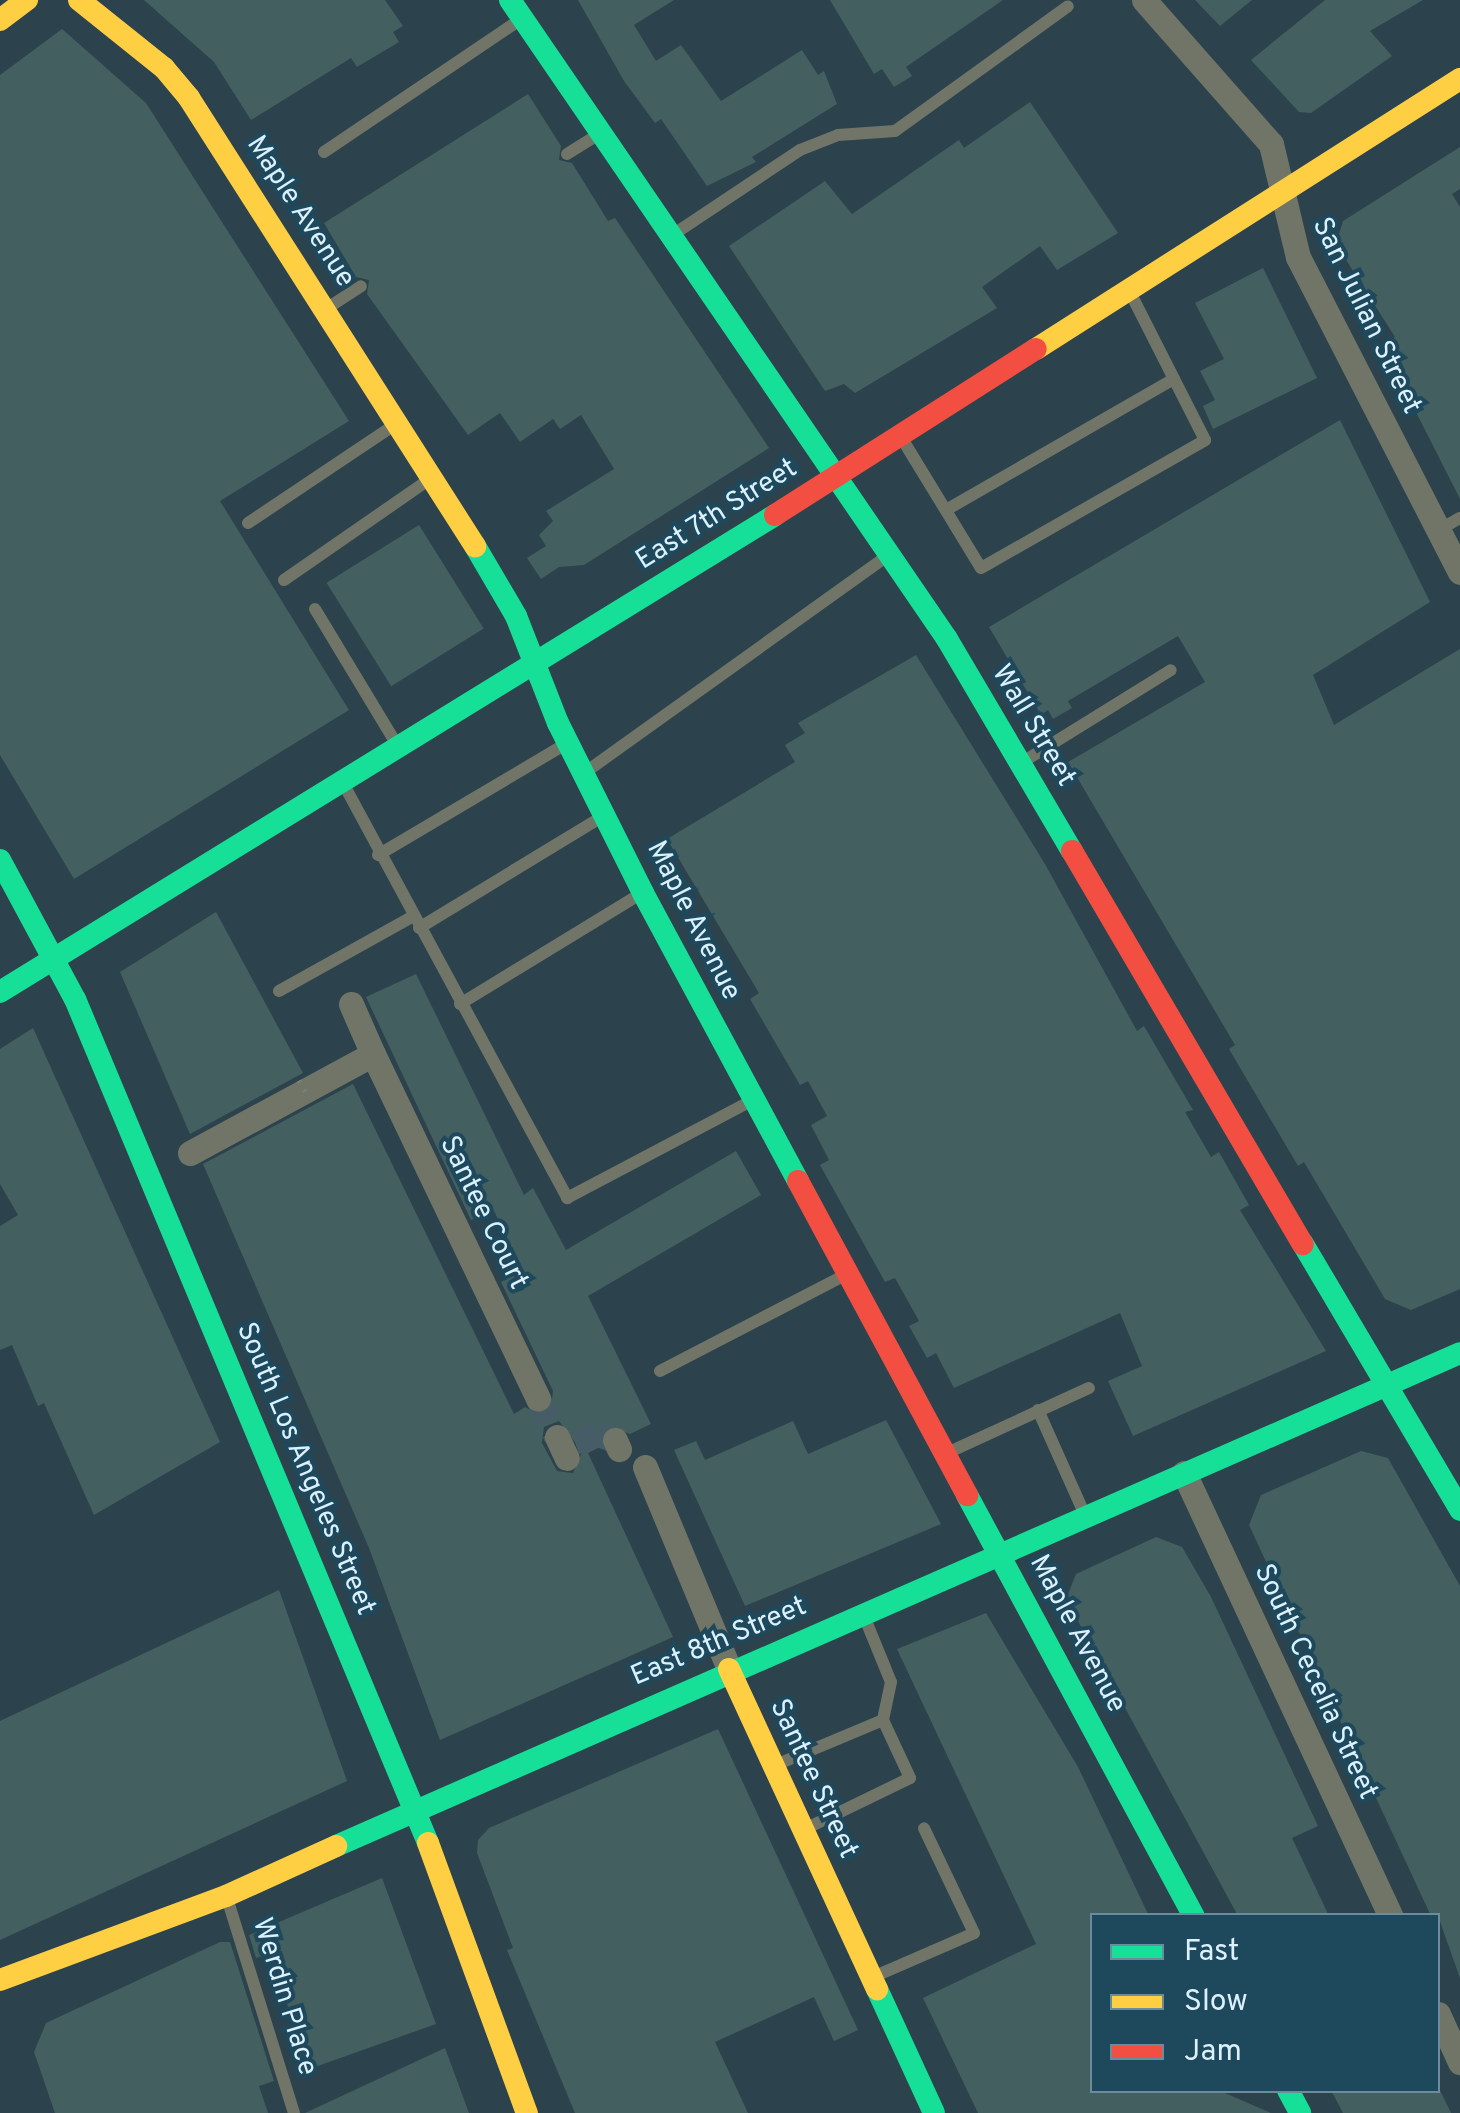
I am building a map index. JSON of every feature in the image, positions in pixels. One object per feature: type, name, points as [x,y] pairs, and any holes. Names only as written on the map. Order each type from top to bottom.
[{"type":"main road","points":[[0,20],[27,0]]},
{"type":"main road","name":"Maple Avenue","points":[[79,0],[173,77],[434,476],[537,662],[568,742],[642,893],[1192,1913]]},
{"type":"main road","name":"Wall Street","points":[[516,9],[891,553],[1460,1510]]},
{"type":"main road","name":"East 7th Street","points":[[0,992],[836,476],[1282,196],[1460,79]]},
{"type":"main road","name":"South Los Angeles Street","points":[[0,860],[54,958],[416,1811],[528,2113]]},
{"type":"main road","name":"East 8th Street","points":[[0,1980],[226,1896],[729,1669],[1460,1353]]},
{"type":"main road","name":"Santee Street","points":[[729,1669],[934,2113]]},
{"type":"street","name":"San Julian Street","points":[[1144,0],[1260,123],[1298,257],[1450,524],[1460,572]]},
{"type":"street","name":"Santee Court","points":[[351,1004],[538,1398]]},
{"type":"street","points":[[190,1154],[373,1054]]},
{"type":"street","name":"Santee Street","points":[[645,1466],[729,1669]]},
{"type":"street","name":"South Cecelia Street","points":[[1184,1473],[1390,1913]]},
{"type":"street","points":[[1440,2018],[1460,2062]]},
{"type":"lane","points":[[672,236],[800,150],[838,135],[895,131],[1068,6]]},
{"type":"lane","points":[[324,152],[516,9]]},
{"type":"lane","points":[[567,154],[601,133]]},
{"type":"lane","points":[[327,308],[361,286]]},
{"type":"lane","points":[[900,435],[982,568],[1205,440],[1129,290]]},
{"type":"lane","points":[[946,510],[1174,379]]},
{"type":"lane","points":[[248,523],[400,421]]},
{"type":"lane","points":[[284,580],[434,476]]},
{"type":"lane","points":[[584,772],[891,553]]},
{"type":"lane","points":[[315,609],[398,747]]},
{"type":"lane","points":[[1019,765],[1170,670]]},
{"type":"lane","points":[[378,855],[568,742]]},
{"type":"lane","points":[[343,782],[378,855],[567,1198],[753,1100]]},
{"type":"lane","points":[[278,990],[416,923],[606,815]]},
{"type":"lane","points":[[460,1004],[642,893]]},
{"type":"lane","points":[[660,1371],[848,1274]]},
{"type":"lane","points":[[947,1454],[1089,1388]]},
{"type":"lane","points":[[1038,1410],[1086,1517]]},
{"type":"lane","points":[[803,1830],[910,1778],[884,1720],[891,1682],[863,1613]]},
{"type":"lane","points":[[774,1766],[884,1720]]},
{"type":"lane","points":[[871,1978],[974,1932],[924,1828]]},
{"type":"lane","name":"Werdin Place","points":[[226,1896],[294,2113]]},
{"type":"path","points":[[299,1080],[308,1096]]},
{"type":"building","points":[[144,0],[385,0],[403,26],[393,32],[399,42],[357,67],[351,58],[251,120],[214,62]]},
{"type":"building","points":[[578,0],[674,0],[634,25],[656,61],[681,45],[721,101],[802,50],[818,75],[824,71],[837,104],[752,157],[756,162],[707,186],[661,119],[655,123],[624,81]]},
{"type":"building","points":[[830,0],[1003,0],[906,67],[912,76],[894,87],[882,69],[874,74]]},
{"type":"building","points":[[1195,0],[1252,0],[1220,26]]},
{"type":"building","points":[[1325,0],[1423,0],[1370,31],[1392,56],[1311,113],[1299,112],[1251,60]]},
{"type":"building","points":[[62,29],[146,103],[349,421],[220,501],[349,710],[74,879],[0,755],[0,75]]},
{"type":"building","points":[[528,94],[561,146],[559,160],[572,163],[608,221],[615,218],[769,448],[584,565],[559,567],[541,579],[527,558],[546,546],[539,535],[553,521],[546,511],[614,469],[581,415],[560,429],[553,419],[520,442],[500,413],[468,435],[367,294],[369,280],[356,277],[324,223]]},
{"type":"building","points":[[1030,102],[1118,233],[1057,270],[1040,246],[982,287],[997,308],[855,393],[844,384],[825,391],[729,246],[825,181],[852,214],[959,140],[964,148]]},
{"type":"building","points":[[1460,147],[1460,189],[1452,194],[1460,207],[1460,499],[1382,345],[1395,337],[1336,244],[1343,221]]},
{"type":"building","points":[[1263,268],[1317,378],[1213,429],[1203,406],[1215,400],[1200,371],[1224,359],[1195,303]]},
{"type":"building","points":[[1340,420],[1430,602],[1313,675],[1334,725],[1460,649],[1460,1289],[1411,1310],[1385,1299],[1304,1162],[1298,1166],[1229,1049],[1235,1045],[1068,762],[1205,682],[1178,636],[1068,701],[1072,708],[1053,719],[1048,710],[1041,715],[989,627]]},
{"type":"building","points":[[419,525],[484,628],[391,686],[327,583]]},
{"type":"building","points":[[916,655],[1045,864],[1137,1031],[1144,1026],[1193,1110],[1185,1112],[1211,1157],[1219,1152],[1249,1205],[1240,1210],[1326,1351],[1133,1436],[1108,1381],[1142,1366],[1120,1313],[954,1388],[936,1353],[927,1358],[909,1326],[919,1321],[895,1278],[885,1282],[820,1165],[829,1160],[811,1125],[827,1116],[808,1081],[800,1085],[750,999],[759,993],[667,839],[795,762],[785,745],[805,733],[798,723]]},
{"type":"building","points":[[216,912],[303,1073],[190,1134],[120,972]]},
{"type":"building","points":[[416,974],[524,1195],[533,1188],[566,1250],[736,1151],[761,1195],[588,1296],[651,1424],[630,1434],[608,1426],[600,1447],[588,1453],[673,1637],[440,1740],[369,1548],[203,1164],[353,1084],[514,1414],[525,1407],[538,1414],[551,1408],[553,1391],[501,1282],[523,1270],[493,1209],[471,1220],[366,997]],"holes":[[[559,1421],[582,1452],[573,1473],[557,1471],[542,1443],[544,1427]]]},
{"type":"building","points":[[33,1028],[220,1442],[94,1515],[44,1403],[38,1406],[12,1345],[0,1350],[0,1226],[18,1215],[0,1184],[0,1049]]},
{"type":"building","points":[[886,1420],[941,1524],[745,1606],[674,1450],[696,1441],[705,1460],[793,1421],[808,1454]]},
{"type":"building","points":[[1361,1451],[1388,1458],[1460,1586],[1460,1978],[1440,1913],[1430,1913],[1249,1525],[1261,1495]]},
{"type":"building","points":[[1156,1537],[1182,1547],[1211,1597],[1318,1826],[1292,1838],[1328,1913],[1236,1913],[1066,1599],[1076,1574]]},
{"type":"building","points":[[279,1590],[347,1781],[0,1940],[0,1721]]},
{"type":"building","points":[[986,1613],[1078,1767],[1148,1913],[1090,1913],[1090,2093],[1225,2093],[1271,2113],[978,2113],[923,1998],[1036,1944],[897,1649]]},
{"type":"building","points":[[718,1729],[858,2030],[834,2041],[814,1997],[715,2042],[748,2113],[575,2113],[507,1950],[513,1948],[477,1853],[478,1840],[489,1828]]},
{"type":"building","points":[[382,1878],[436,2024],[315,2067],[265,1955],[256,1958],[249,1935]]},
{"type":"building","points":[[220,1942],[230,1942],[274,2081],[259,2086],[268,2113],[55,2113],[34,2052],[46,2023]]},
{"type":"building","points":[[445,2048],[469,2113],[305,2113]]},
{"type":"building","points":[[1440,2090],[1451,2113],[1343,2113],[1333,2093]]},
{"type":"tunnel","points":[[538,1398],[557,1437]]},
{"type":"tunnel","points":[[575,1442],[598,1434],[615,1440]]},
{"type":"traffic: fast","points":[[510,0],[947,639],[1072,851]]},
{"type":"traffic: fast","points":[[0,992],[775,515]]},
{"type":"traffic: fast","points":[[475,546],[516,616],[558,723],[643,893],[798,1181]]},
{"type":"traffic: fast","points":[[0,860],[75,999],[428,1843]]},
{"type":"traffic: fast","points":[[1303,1244],[1460,1510]]},
{"type":"traffic: fast","points":[[336,1846],[1460,1353]]},
{"type":"traffic: fast","points":[[967,1495],[1192,1913]]},
{"type":"traffic: fast","points":[[877,1989],[934,2113]]},
{"type":"traffic: fast","points":[[1290,2093],[1300,2113]]},
{"type":"traffic: slow","points":[[0,20],[27,0]]},
{"type":"traffic: slow","points":[[79,0],[164,68],[189,98],[475,546]]},
{"type":"traffic: slow","points":[[1036,349],[1460,79]]},
{"type":"traffic: slow","points":[[729,1669],[877,1989]]},
{"type":"traffic: slow","points":[[428,1843],[527,2113]]},
{"type":"traffic: slow","points":[[0,1980],[226,1896],[336,1846]]},
{"type":"traffic: jam","points":[[775,515],[1036,349]]},
{"type":"traffic: jam","points":[[1072,851],[1303,1244]]},
{"type":"traffic: jam","points":[[798,1181],[967,1495]]}]
